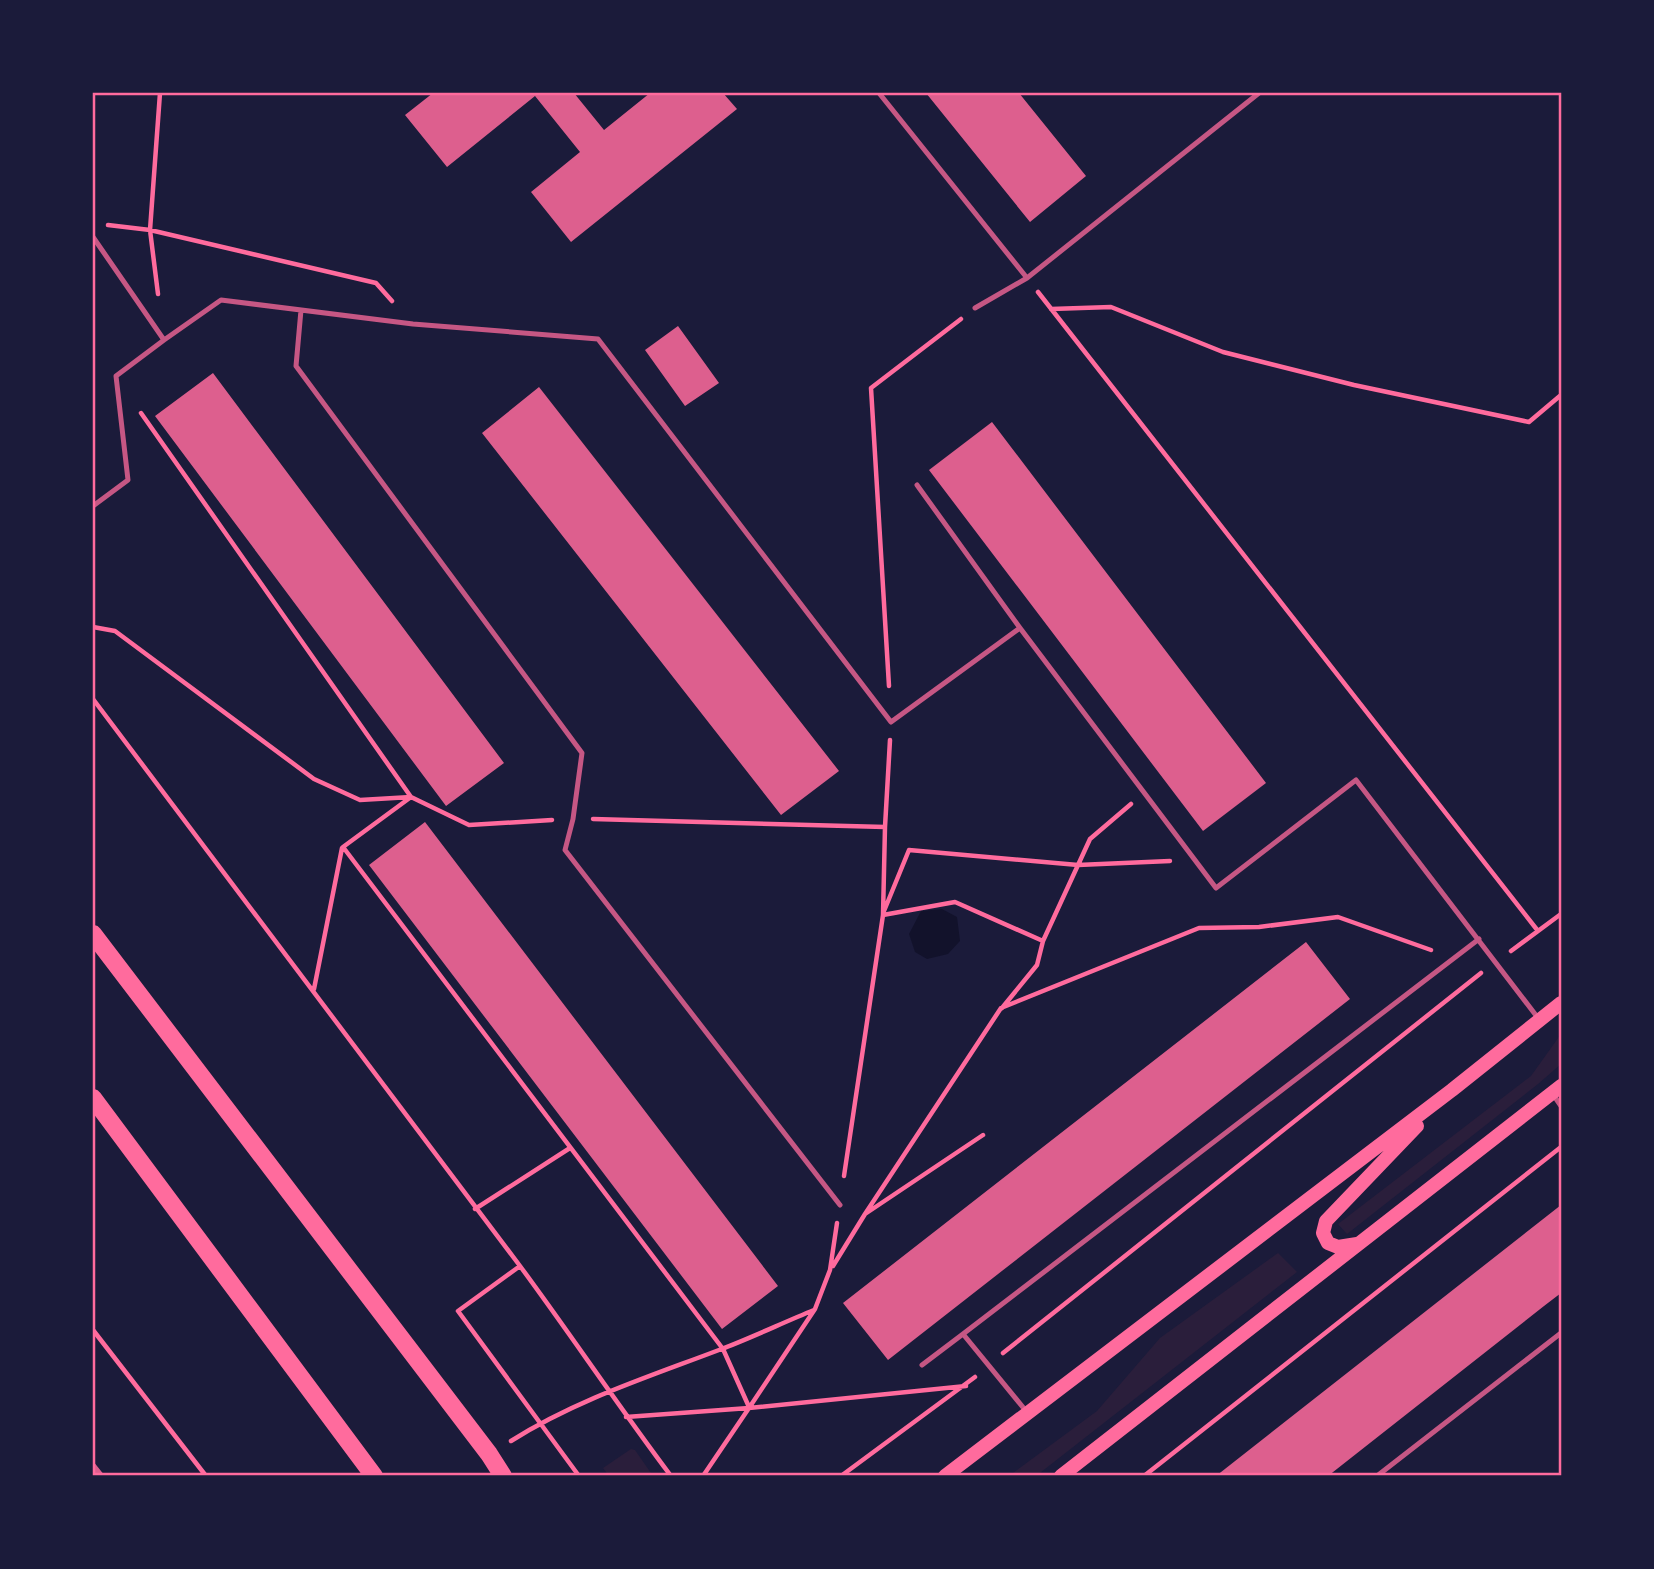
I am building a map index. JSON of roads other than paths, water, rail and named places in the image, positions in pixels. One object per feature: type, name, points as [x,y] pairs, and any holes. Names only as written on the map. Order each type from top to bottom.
[{"type":"main road","points":[[93,934],[489,1454],[503,1476]]},
{"type":"main road","points":[[945,1476],[1452,1090],[1561,1003]]},
{"type":"main road","points":[[1360,1244],[1338,1247],[1328,1244],[1323,1233],[1326,1221],[1452,1090]]},
{"type":"main road","points":[[1061,1476],[1556,1090]]},
{"type":"main road","points":[[93,1098],[374,1476]]},
{"type":"lane","points":[[879,93],[1027,278]]},
{"type":"lane","points":[[975,308],[1027,278],[1259,93]]},
{"type":"lane","points":[[93,237],[164,340]]},
{"type":"lane","points":[[93,506],[128,480],[116,376],[221,300],[413,324],[598,339],[891,722],[1020,628]]},
{"type":"lane","points":[[301,310],[296,366],[582,753],[573,819],[565,850],[840,1205]]},
{"type":"lane","points":[[916,485],[1216,888],[1356,780],[1540,1020]]},
{"type":"lane","points":[[922,1365],[1479,939]]},
{"type":"lane","points":[[1556,1090],[1561,1106]]},
{"type":"lane","points":[[963,1334],[1028,1415]]},
{"type":"lane","points":[[1377,1476],[1561,1334]]}]
